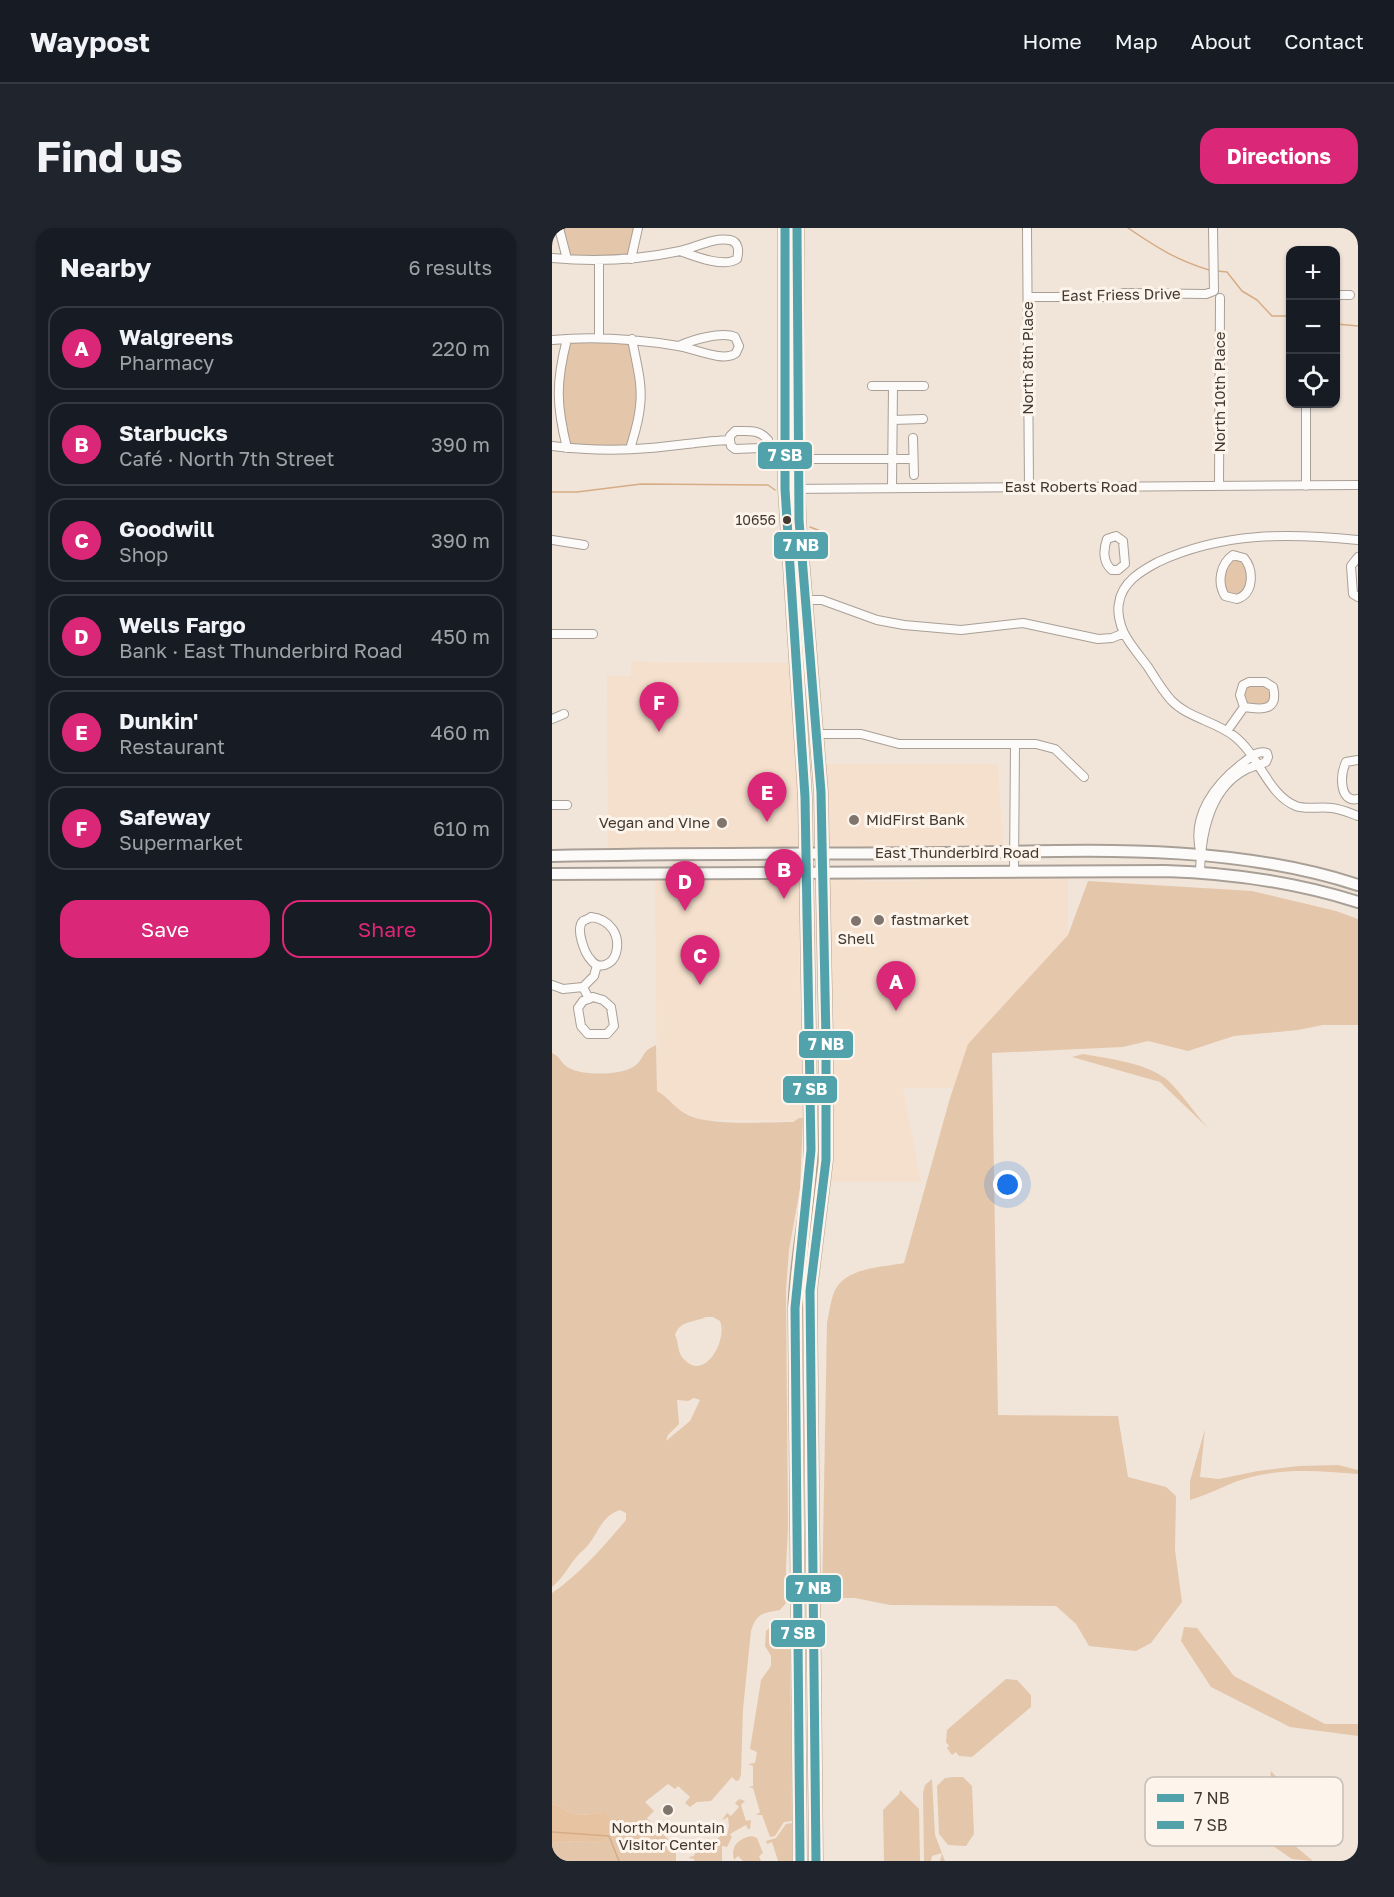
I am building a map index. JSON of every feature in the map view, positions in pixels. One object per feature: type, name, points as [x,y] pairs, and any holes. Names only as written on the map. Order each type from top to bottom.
[{"type":"main road","points":[[784,228],[783,308],[790,440],[798,459],[801,543],[821,792],[823,873],[826,1160],[812,1265],[810,1302],[816,1861]]},
{"type":"main road","points":[[796,228],[796,307],[790,440],[785,489],[805,797],[811,1158],[797,1269],[795,1308],[800,1861]]},
{"type":"main road","points":[[783,308],[796,307]]},
{"type":"main road","name":"East Thunderbird Road","points":[[552,856],[1014,852],[1201,854],[1268,862],[1358,885]]},
{"type":"main road","points":[[927,872],[935,853]]},
{"type":"main road","points":[[868,873],[882,867],[915,866],[935,853]]},
{"type":"main road","name":"East Thunderbird Road","points":[[552,874],[1137,870],[1200,872],[1285,884],[1358,902]]},
{"type":"main road","points":[[799,1764],[814,1764]]},
{"type":"street","points":[[559,228],[567,260]]},
{"type":"street","points":[[631,259],[638,228]]},
{"type":"street","name":"North 8th Place","points":[[1027,228],[1029,487]]},
{"type":"street","name":"North 10th Place","points":[[1213,228],[1217,294],[1219,486]]},
{"type":"street","points":[[552,258],[598,261],[631,259],[729,240],[737,245],[738,253],[736,259],[728,263],[680,251]]},
{"type":"street","points":[[598,261],[599,338]]},
{"type":"street","name":"East Friess Drive","points":[[1028,297],[1104,297],[1125,293],[1217,294]]},
{"type":"street","points":[[1340,295],[1350,295]]},
{"type":"street","points":[[552,340],[632,339],[729,357],[736,353],[739,346],[735,337],[726,334],[692,340],[679,346]]},
{"type":"street","points":[[567,339],[559,370],[557,395],[567,448]]},
{"type":"street","points":[[630,448],[641,399],[632,339]]},
{"type":"street","points":[[872,386],[924,386]]},
{"type":"street","points":[[892,488],[893,386]]},
{"type":"street","points":[[1306,408],[1306,486]]},
{"type":"street","points":[[893,420],[923,419]]},
{"type":"street","points":[[768,440],[761,448],[735,449],[731,446],[730,436],[735,431],[756,431],[768,440],[790,440]]},
{"type":"street","points":[[913,438],[914,476]]},
{"type":"street","points":[[552,446],[630,448],[730,440]]},
{"type":"street","points":[[798,459],[913,459]]},
{"type":"street","name":"East Roberts Road","points":[[785,489],[1358,485]]},
{"type":"street","points":[[1358,540],[1257,536],[1201,545],[1177,553],[1149,567],[1123,588],[1118,603],[1124,633],[1171,700],[1184,712],[1227,731],[1246,746],[1280,795],[1297,806],[1332,808],[1358,816]]},
{"type":"street","points":[[1230,539],[1233,555]]},
{"type":"street","points":[[552,540],[584,545]]},
{"type":"street","points":[[1233,555],[1244,558],[1249,568],[1251,587],[1248,593],[1237,599],[1225,596],[1222,591],[1223,567],[1233,555]]},
{"type":"street","points":[[1358,557],[1351,566],[1353,594],[1358,597]]},
{"type":"street","points":[[1122,567],[1132,579]]},
{"type":"street","points":[[792,600],[830,602],[877,620],[904,625],[961,630],[1023,623],[1098,639],[1112,638],[1124,633]]},
{"type":"street","points":[[552,634],[593,634]]},
{"type":"street","points":[[1265,682],[1273,687],[1275,697],[1268,708],[1244,707],[1241,701],[1241,689],[1246,683],[1265,682]]},
{"type":"street","points":[[1227,731],[1244,707]]},
{"type":"street","points":[[552,719],[564,714]]},
{"type":"street","points":[[817,734],[861,734],[899,744],[1036,744],[1055,749],[1084,777]]},
{"type":"street","points":[[1014,872],[1015,744]]},
{"type":"street","points":[[1200,872],[1201,854],[1197,842],[1204,808],[1230,772],[1252,756],[1267,753],[1268,760],[1245,770],[1217,792]]},
{"type":"street","points":[[1348,813],[1355,800],[1344,795],[1343,767],[1346,762],[1358,760]]},
{"type":"street","points":[[552,804],[567,804]]},
{"type":"street","points":[[591,917],[601,918],[610,923],[617,949],[614,959],[607,965],[597,965],[591,960],[579,932],[583,921],[591,917]]},
{"type":"street","points":[[552,985],[563,989],[583,987],[594,976],[597,965]]},
{"type":"street","points":[[583,987],[589,999]]},
{"type":"street","points":[[589,999],[603,1000],[611,1007],[614,1026],[607,1034],[588,1034],[581,1026],[578,1008],[583,1001],[589,999]]},
{"type":"shaded area","points":[[559,228],[638,228],[631,259],[567,259]]},
{"type":"shaded area","points":[[567,339],[632,339],[641,391],[630,449],[567,448],[558,407]]},
{"type":"shaded area","points":[[1229,557],[1244,558],[1251,587],[1242,598],[1225,596],[1223,567]]},
{"type":"shaded area","points":[[631,662],[792,663],[800,784],[801,842],[797,847],[766,849],[702,846],[682,849],[608,851],[607,676],[631,676]]},
{"type":"shaded area","points":[[1270,684],[1272,705],[1247,708],[1240,695],[1243,685]]},
{"type":"shaded area","points":[[825,764],[998,764],[1003,847],[835,848],[828,841],[830,800]]},
{"type":"shaded area","points":[[1068,877],[1068,935],[969,1043],[953,1088],[903,1088],[921,1182],[829,1182],[830,883],[837,878],[864,881],[915,881],[930,878]]},
{"type":"shaded area","points":[[655,879],[794,879],[801,884],[802,937],[799,955],[801,1030],[805,1052],[805,1121],[703,1120],[677,1110],[667,1097],[657,1092]]},
{"type":"shaded area","points":[[1088,881],[1252,891],[1336,911],[1358,919],[1358,1025],[1323,1025],[1298,1030],[1234,1036],[1188,1051],[1148,1041],[1123,1047],[992,1053],[998,1415],[1118,1416],[1128,1477],[1166,1487],[1176,1496],[1175,1550],[1182,1602],[1151,1643],[1136,1651],[1089,1646],[1076,1624],[1056,1606],[890,1605],[855,1598],[822,1598],[827,1323],[833,1295],[838,1286],[853,1274],[863,1270],[904,1263],[950,1098],[968,1044],[1068,935]]},
{"type":"shaded area","points":[[656,1045],[657,1091],[690,1116],[740,1123],[793,1122],[803,1118],[800,1189],[789,1250],[786,1290],[788,1527],[786,1603],[780,1610],[758,1617],[751,1631],[739,1780],[736,1781],[732,1777],[711,1801],[697,1802],[690,1807],[685,1803],[690,1797],[678,1786],[675,1789],[668,1784],[645,1802],[654,1811],[647,1818],[676,1847],[676,1861],[552,1861],[552,1843],[575,1841],[603,1843],[603,1811],[578,1815],[552,1804],[552,1593],[600,1550],[626,1520],[626,1513],[620,1510],[614,1512],[605,1520],[589,1544],[552,1587],[552,1053],[575,1071],[604,1074],[631,1068],[651,1047]],"holes":[[[713,1317],[720,1321],[721,1339],[712,1357],[706,1363],[698,1366],[690,1364],[682,1357],[675,1335],[684,1324]],[[694,1398],[700,1400],[690,1421],[666,1441],[668,1435],[679,1424],[677,1400],[688,1401]]]},
{"type":"shaded area","points":[[1083,1054],[1126,1062],[1146,1068],[1165,1078],[1208,1128],[1160,1082],[1072,1057]]},
{"type":"shaded area","points":[[1205,1429],[1200,1477],[1219,1479],[1299,1466],[1338,1465],[1358,1470],[1358,1474],[1304,1471],[1264,1474],[1243,1479],[1190,1500],[1190,1481]]},
{"type":"shaded area","points":[[772,1625],[780,1625],[790,1632],[792,1821],[784,1822],[775,1836],[770,1837],[762,1815],[756,1815],[760,1812],[753,1788],[748,1787],[753,1786],[753,1766],[748,1764],[755,1763],[757,1752],[750,1749],[761,1680],[771,1666],[771,1656],[765,1646],[766,1631]]},
{"type":"shaded area","points":[[1184,1627],[1197,1628],[1234,1676],[1325,1724],[1358,1724],[1358,1736],[1290,1727],[1211,1687],[1181,1641]]},
{"type":"shaded area","points":[[1006,1679],[1017,1680],[1031,1695],[1031,1707],[972,1757],[959,1756],[956,1752],[952,1755],[947,1748],[949,1746],[946,1742],[947,1730]]},
{"type":"shaded area","points":[[963,1777],[972,1786],[974,1834],[966,1846],[948,1845],[939,1834],[937,1786],[945,1778]]},
{"type":"shaded area","points":[[932,1779],[935,1835],[942,1853],[932,1856],[931,1861],[924,1861],[923,1793],[925,1785]]},
{"type":"shaded area","points":[[900,1790],[919,1809],[920,1861],[884,1861],[883,1810],[899,1794]]},
{"type":"shaded area","points":[[739,1799],[745,1801],[741,1805],[746,1821],[751,1820],[750,1829],[746,1825],[730,1834],[732,1837],[727,1847],[722,1846],[722,1861],[694,1861],[689,1858],[694,1856],[696,1843],[701,1842],[702,1847],[712,1847],[719,1844],[717,1839],[723,1834],[727,1836],[728,1817],[722,1820],[727,1813],[731,1816],[739,1807],[735,1803]]},
{"type":"shaded area","points":[[552,1804],[578,1815],[603,1811],[611,1825],[603,1843],[575,1841],[552,1843]]},
{"type":"shaded area","points":[[792,1823],[792,1861],[778,1861],[772,1842],[767,1844],[766,1841],[776,1838],[786,1824]]},
{"type":"shaded area","points":[[752,1836],[757,1838],[763,1853],[759,1856],[761,1861],[743,1861],[738,1856],[734,1860],[733,1851],[737,1844]]},
{"type":"shaded area","points":[[1273,1846],[1295,1846],[1313,1861],[1292,1859]]},
{"type":"waterway","points":[[1128,228],[1186,262],[1209,270]]},
{"type":"waterway","points":[[1217,271],[1227,272],[1242,291],[1257,300],[1272,316],[1286,316]]},
{"type":"waterway","points":[[1340,324],[1358,326]]},
{"type":"waterway","points":[[552,492],[577,492],[641,484],[768,485],[775,490]]},
{"type":"waterway","points":[[810,527],[823,532]]},
{"type":"waterway","points":[[552,1832],[609,1836],[619,1861]]},
{"type":"transit line","points":[[785,228],[785,489],[805,797],[811,1150],[795,1308],[800,1861]]},
{"type":"transit line","points":[[797,228],[799,520],[821,792],[826,1040],[826,1160],[810,1291],[816,1861]]},
{"type":"place","name":"10656","points":[[787,520]]},
{"type":"place","name":"Safeway","points":[[659,732]]},
{"type":"place","name":"MidFirst Bank","points":[[854,820]]},
{"type":"place","name":"Dunkin'","points":[[767,822]]},
{"type":"place","name":"Vegan and Vine","points":[[722,823]]},
{"type":"place","name":"Starbucks","points":[[784,899]]},
{"type":"place","name":"Wells Fargo","points":[[685,911]]},
{"type":"place","name":"fastmarket","points":[[879,920]]},
{"type":"place","name":"Shell","points":[[856,921]]},
{"type":"place","name":"Goodwill","points":[[700,985]]},
{"type":"place","name":"Walgreens","points":[[896,1011]]},
{"type":"place","name":"North Mountain Visitor Center","points":[[668,1810]]}]
